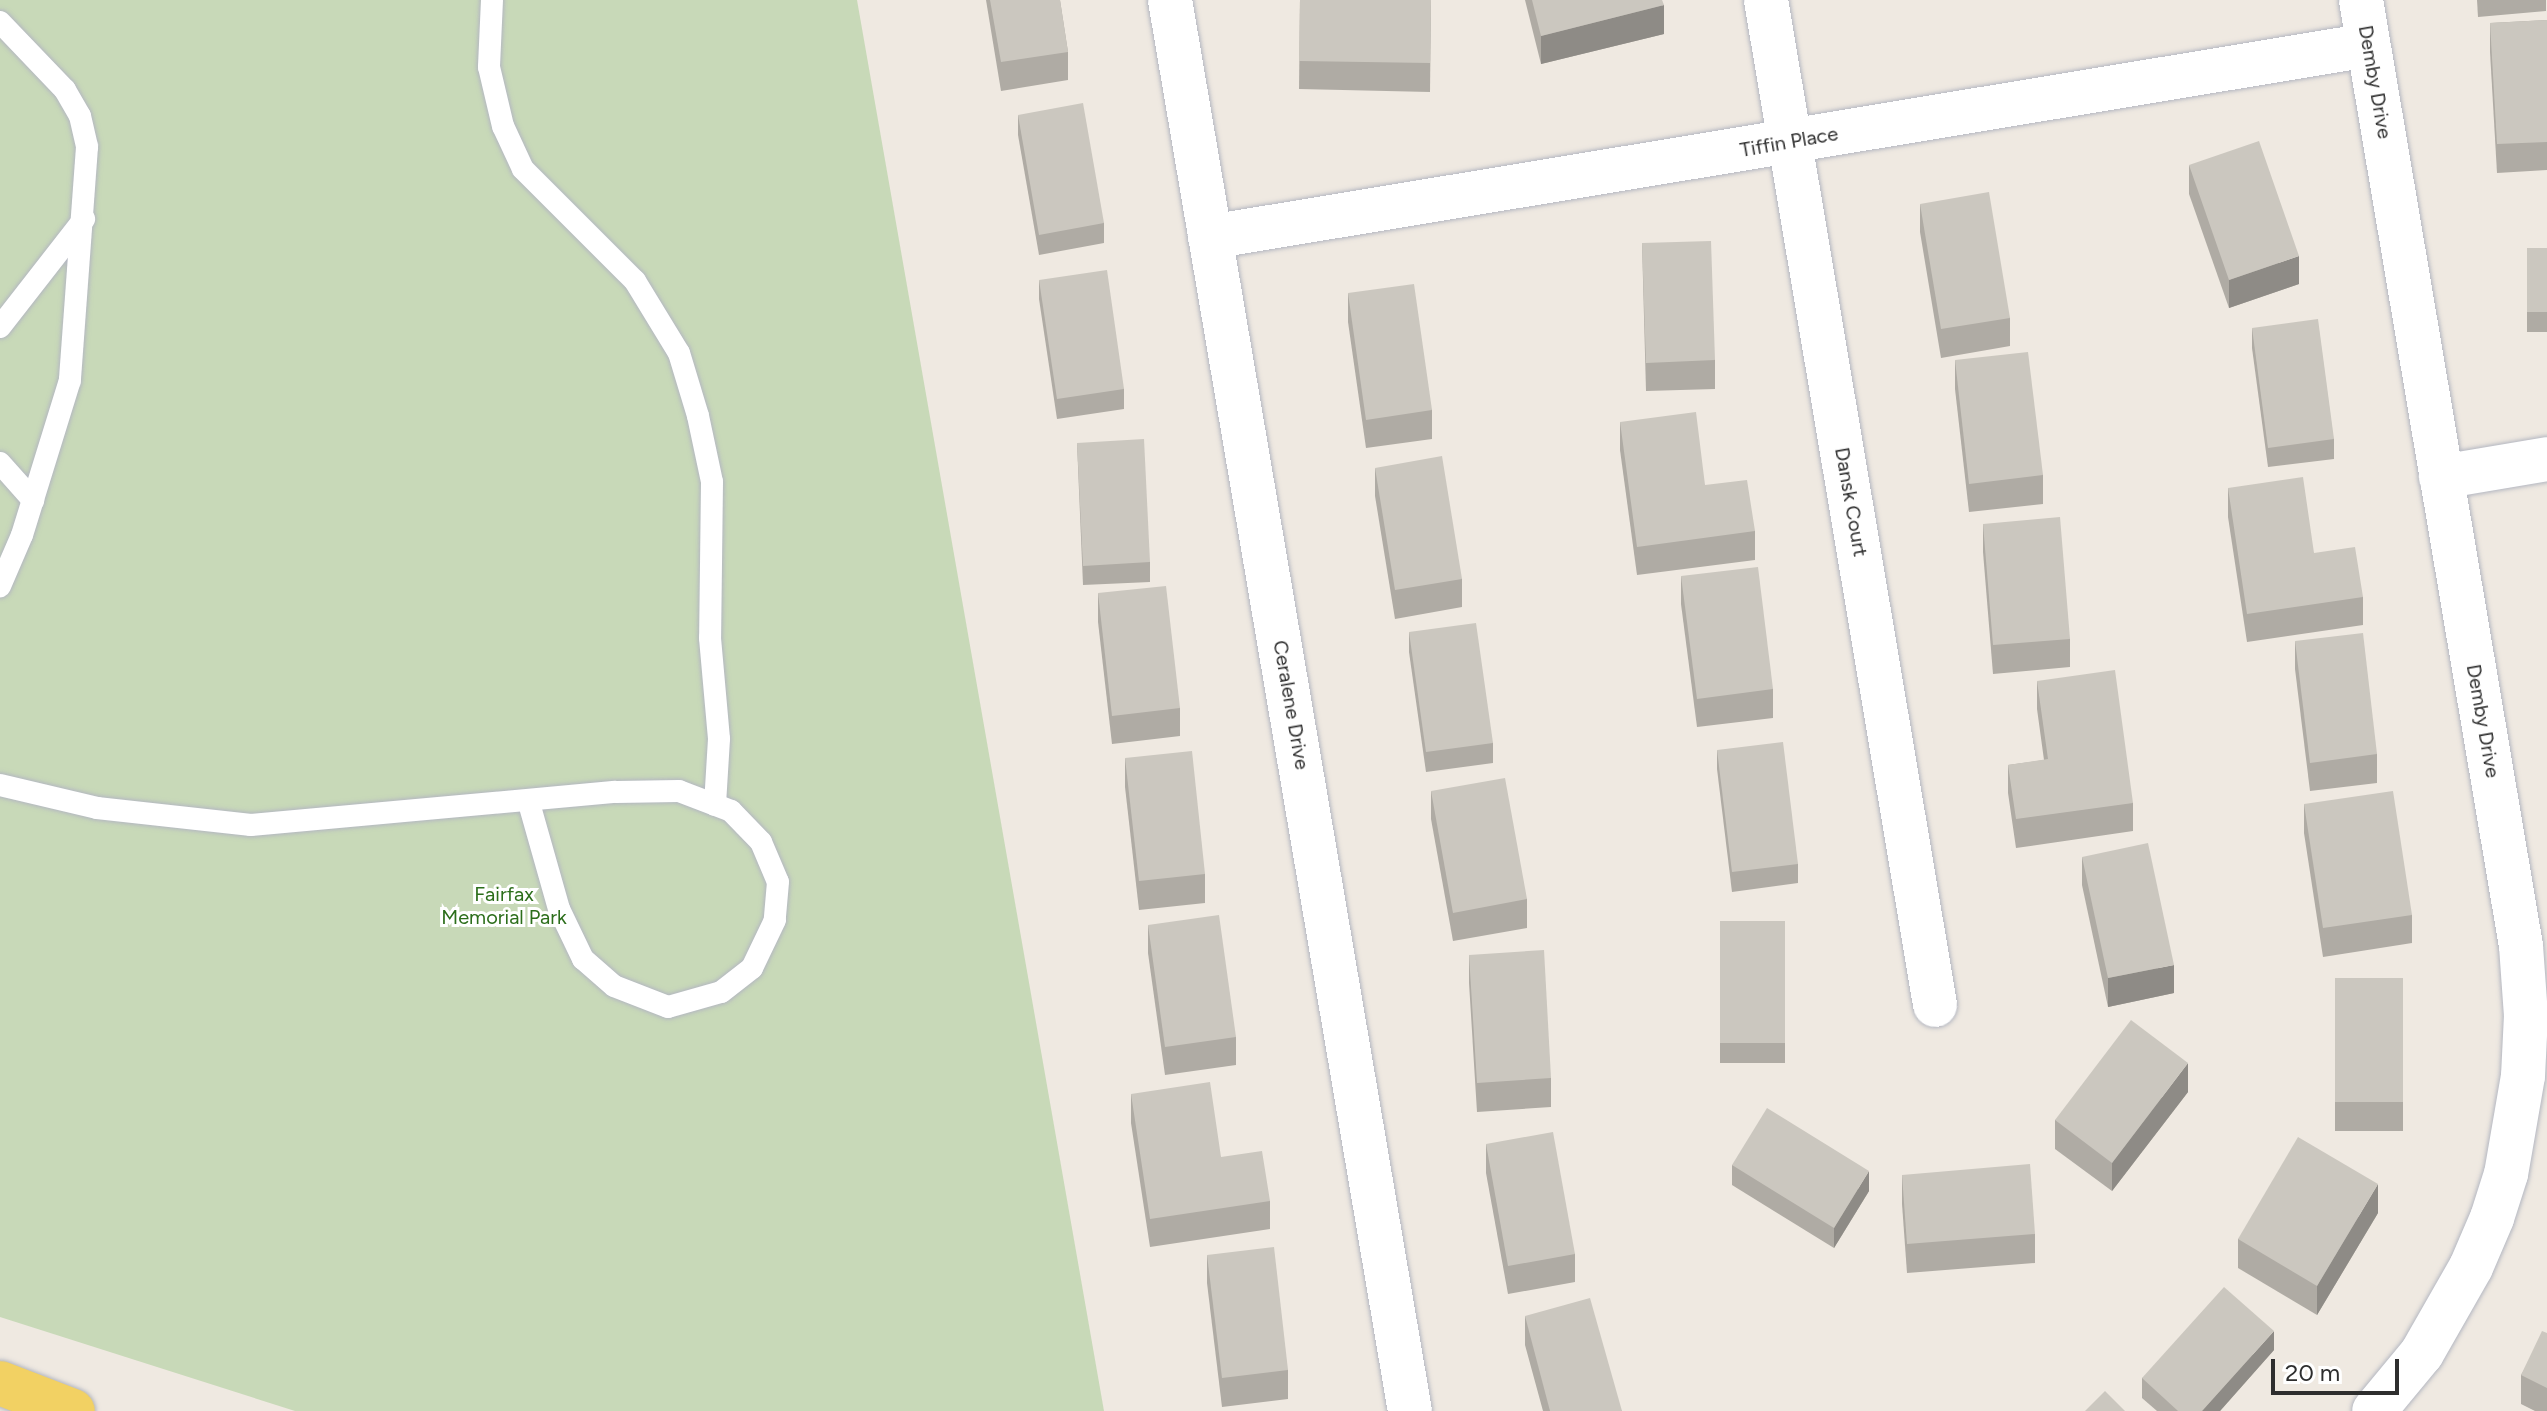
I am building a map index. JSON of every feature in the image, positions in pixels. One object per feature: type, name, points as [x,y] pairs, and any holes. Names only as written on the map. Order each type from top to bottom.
[{"type":"main road","points":[[0,1383],[73,1411]]},
{"type":"street","name":"Ceralene Drive","points":[[1170,0],[1410,1411]]},
{"type":"street","name":"Dansk Court","points":[[1766,0],[1935,1005]]},
{"type":"street","name":"Demby Drive","points":[[2361,0],[2521,946],[2523,1076],[2506,1174],[2471,1267],[2422,1353],[2374,1411]]},
{"type":"street","name":"Tiffin Place","points":[[1210,237],[2368,45]]},
{"type":"street","points":[[2441,477],[2547,459]]},
{"type":"lane","points":[[492,0],[489,67],[503,126],[523,169],[635,281],[679,353],[698,416],[712,482],[710,638],[719,739],[715,805]]},
{"type":"lane","points":[[0,22],[65,90],[80,116],[87,147],[70,380],[33,500],[0,586]]},
{"type":"lane","points":[[0,327],[84,219]]},
{"type":"lane","points":[[0,463],[33,500]]},
{"type":"lane","points":[[0,785],[97,808],[251,825],[529,803],[616,792],[679,791],[731,811],[761,842],[778,882],[775,920],[752,968],[721,992],[668,1007],[614,986],[583,959],[559,909],[529,803]]},
{"type":"green space","name":"Fairfax Memorial Park","points":[[0,0],[857,0],[1104,1411],[295,1411],[0,1317]]},
{"type":"building","points":[[990,0],[1060,0],[1068,52],[1001,62]]},
{"type":"building","points":[[1300,0],[1431,0],[1430,63],[1299,61]]},
{"type":"building","points":[[1532,0],[1662,0],[1664,5],[1541,36]]},
{"type":"building","points":[[2547,20],[2547,142],[2497,144],[2490,23]]},
{"type":"building","points":[[1083,103],[1104,223],[1039,235],[1018,115]]},
{"type":"building","points":[[2259,141],[2299,256],[2229,280],[2189,165]]},
{"type":"building","points":[[1989,192],[2010,318],[1941,329],[1920,204]]},
{"type":"building","points":[[1711,241],[1715,360],[1646,363],[1642,243]]},
{"type":"building","points":[[2527,248],[2547,248],[2547,312],[2527,312]]},
{"type":"building","points":[[1107,270],[1124,389],[1057,399],[1039,280]]},
{"type":"building","points":[[1414,284],[1432,410],[1366,420],[1348,293]]},
{"type":"building","points":[[2318,319],[2334,439],[2268,448],[2252,328]]},
{"type":"building","points":[[2028,352],[2043,475],[1969,484],[1955,360]]},
{"type":"building","points":[[1696,412],[1705,485],[1747,480],[1755,531],[1637,547],[1620,422]]},
{"type":"building","points":[[1144,439],[1150,562],[1083,566],[1077,443]]},
{"type":"building","points":[[1442,456],[1462,579],[1395,590],[1375,468]]},
{"type":"building","points":[[2303,477],[2314,553],[2355,547],[2363,597],[2247,614],[2228,488]]},
{"type":"building","points":[[2060,517],[2070,639],[1993,645],[1983,524]]},
{"type":"building","points":[[1758,567],[1773,689],[1697,699],[1681,576]]},
{"type":"building","points":[[1166,586],[1180,708],[1112,716],[1098,593]]},
{"type":"building","points":[[1476,623],[1493,743],[1426,752],[1409,632]]},
{"type":"building","points":[[2363,633],[2377,754],[2310,763],[2295,641]]},
{"type":"building","points":[[2115,670],[2133,803],[2016,819],[2008,765],[2048,759],[2037,681]]},
{"type":"building","points":[[1783,742],[1798,864],[1732,872],[1717,750]]},
{"type":"building","points":[[1192,751],[1205,874],[1139,881],[1125,758]]},
{"type":"building","points":[[1505,778],[1527,899],[1453,913],[1431,791]]},
{"type":"building","points":[[2393,791],[2412,915],[2323,928],[2304,804]]},
{"type":"building","points":[[2148,843],[2174,965],[2108,978],[2082,857]]},
{"type":"building","points":[[1219,915],[1236,1037],[1165,1047],[1148,925]]},
{"type":"building","points":[[1720,921],[1785,921],[1785,1043],[1720,1043]]},
{"type":"building","points":[[1544,950],[1551,1078],[1477,1083],[1469,955]]},
{"type":"building","points":[[2335,978],[2403,978],[2403,1102],[2335,1102]]},
{"type":"building","points":[[2131,1020],[2188,1063],[2112,1163],[2055,1120]]},
{"type":"building","points":[[1210,1082],[1221,1157],[1262,1151],[1270,1201],[1150,1219],[1131,1094]]},
{"type":"building","points":[[1767,1108],[1869,1171],[1834,1228],[1732,1165]]},
{"type":"building","points":[[1553,1132],[1575,1254],[1508,1266],[1486,1144]]},
{"type":"building","points":[[2298,1137],[2378,1184],[2317,1286],[2238,1239]]},
{"type":"building","points":[[2030,1164],[2035,1234],[1907,1244],[1902,1175]]},
{"type":"building","points":[[1274,1247],[1288,1370],[1222,1378],[1207,1255]]},
{"type":"building","points":[[2224,1287],[2274,1331],[2202,1411],[2178,1411],[2142,1378]]},
{"type":"building","points":[[1590,1298],[1622,1411],[1550,1411],[1525,1316]]},
{"type":"building","points":[[2542,1331],[2547,1333],[2547,1388],[2521,1375]]},
{"type":"building","points":[[2105,1391],[2125,1411],[2085,1411]]}]
